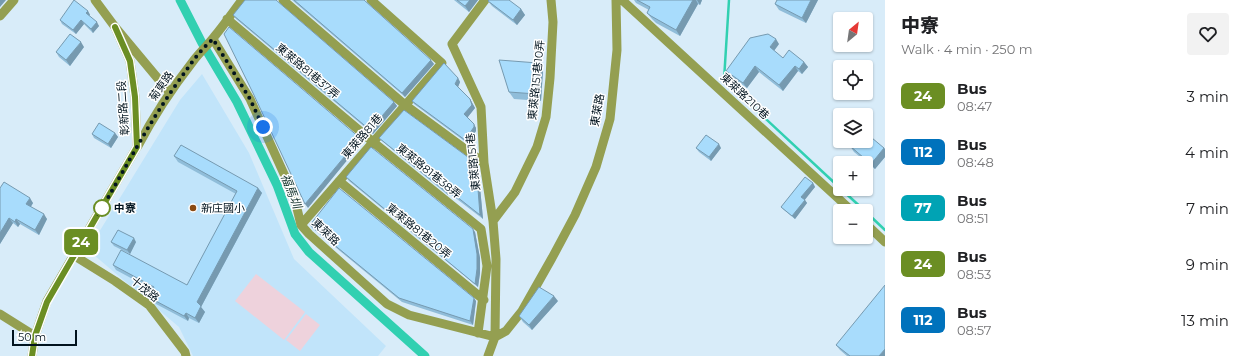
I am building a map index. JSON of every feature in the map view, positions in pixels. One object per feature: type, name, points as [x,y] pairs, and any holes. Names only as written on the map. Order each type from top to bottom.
[{"type":"street","points":[[0,16],[14,0]]},
{"type":"street","points":[[95,0],[115,27],[170,93]]},
{"type":"street","points":[[210,41],[242,0]]},
{"type":"street","points":[[283,0],[405,105],[484,163]]},
{"type":"street","name":"東萊路81巷","points":[[301,225],[442,64],[371,0]]},
{"type":"street","name":"東萊路151巷","points":[[485,0],[452,44],[480,107],[484,163],[493,221],[496,259],[495,337]]},
{"type":"street","name":"東萊路151巷10弄","points":[[493,221],[515,192],[537,147],[546,117],[553,22],[551,0]]},
{"type":"street","name":"東萊路","points":[[210,41],[250,99],[294,196],[301,225],[309,234],[387,304],[409,315],[495,337],[506,331],[522,311],[575,215],[596,167],[610,119],[617,50],[616,0]]},
{"type":"street","name":"東萊路210巷","points":[[622,0],[844,204]]},
{"type":"street","name":"東萊路81巷37弄","points":[[227,19],[373,142]]},
{"type":"street","name":"彰新路二段","points":[[32,356],[35,336],[47,302],[137,147],[135,97],[130,61],[115,27]]},
{"type":"street","name":"菊東路","points":[[137,147],[151,120],[194,60],[210,41]]},
{"type":"street","name":"東萊路81巷38弄","points":[[373,142],[481,229],[487,266],[484,300],[478,333]]},
{"type":"street","name":"東萊路81巷20弄","points":[[339,181],[484,300]]},
{"type":"street","points":[[873,231],[885,242]]},
{"type":"street","name":"十茂路","points":[[73,255],[116,281],[149,305],[185,352],[186,356]]},
{"type":"street","points":[[0,314],[35,336]]},
{"type":"street","points":[[488,356],[495,337]]},
{"type":"shaded area","name":"新庄國小","points":[[202,74],[249,153],[294,259],[386,346],[378,356],[193,356],[179,327],[88,250],[180,100]]},
{"type":"shaded area","points":[[256,274],[305,312],[284,340],[235,301]]},
{"type":"shaded area","points":[[306,314],[320,325],[300,351],[286,340]]},
{"type":"building","points":[[74,0],[88,11],[86,13],[97,22],[91,29],[81,20],[73,30],[60,20]]},
{"type":"building","points":[[245,0],[276,0],[394,102],[370,130],[233,15]]},
{"type":"building","points":[[294,0],[364,0],[431,60],[402,93]]},
{"type":"building","points":[[457,0],[470,0],[465,6]]},
{"type":"building","points":[[509,0],[521,9],[513,20],[488,1]]},
{"type":"building","points":[[637,0],[693,0],[676,30],[647,13],[650,7]]},
{"type":"building","points":[[777,0],[811,0],[802,18],[775,4]]},
{"type":"building","points":[[229,27],[360,138],[305,204],[224,34]]},
{"type":"building","points":[[70,34],[81,42],[66,60],[56,52]]},
{"type":"building","points":[[768,34],[776,39],[770,47],[783,58],[789,50],[804,62],[799,69],[795,66],[779,85],[755,66],[743,83],[726,71],[750,38]]},
{"type":"building","points":[[499,60],[538,63],[536,94],[509,92]]},
{"type":"building","points":[[444,63],[458,78],[455,84],[470,99],[472,105],[464,114],[474,124],[474,127],[465,140],[412,101]]},
{"type":"building","points":[[404,110],[476,163],[480,215],[447,189],[445,191],[379,138]]},
{"type":"building","points":[[99,123],[115,133],[108,144],[92,134]]},
{"type":"building","points":[[706,135],[719,144],[709,157],[696,148]]},
{"type":"building","points":[[873,139],[884,148],[873,162],[873,156],[862,156],[852,148],[873,148]]},
{"type":"building","points":[[181,145],[258,188],[197,302],[201,306],[195,318],[186,313],[184,316],[152,299],[150,296],[154,287],[113,265],[121,250],[187,285],[237,191],[174,156]]},
{"type":"building","points":[[371,147],[473,229],[477,254],[475,284],[346,177]]},
{"type":"building","points":[[805,177],[813,183],[801,197],[805,200],[792,216],[781,207]]},
{"type":"building","points":[[4,182],[30,198],[26,204],[44,214],[35,230],[16,219],[15,222],[9,218],[0,233],[0,188]]},
{"type":"building","points":[[339,188],[474,298],[470,321],[399,298],[310,225]]},
{"type":"building","points":[[118,230],[134,238],[127,250],[111,242]]},
{"type":"building","points":[[885,285],[885,349],[879,356],[850,356],[836,345]]},
{"type":"building","points":[[539,287],[554,296],[529,325],[519,316]]},
{"type":"waterway","name":"福馬圳","points":[[180,0],[202,43],[237,102],[277,185],[295,234],[309,252],[425,356]]},
{"type":"waterway","points":[[729,0],[724,80],[833,181]]},
{"type":"waterway","points":[[849,196],[857,204]]},
{"type":"waterway","points":[[873,219],[885,230]]},
{"type":"bus line","name":"24","points":[[32,356],[35,336],[47,302],[137,147],[135,97],[130,61],[115,27]]},
{"type":"place","name":"中寮","points":[[102,208]]},
{"type":"place","name":"新庄國小","points":[[193,208]]},
{"type":"route","points":[[102,208],[98,215],[124,171],[151,120],[206,44],[213,39],[250,99],[263,127]]}]
